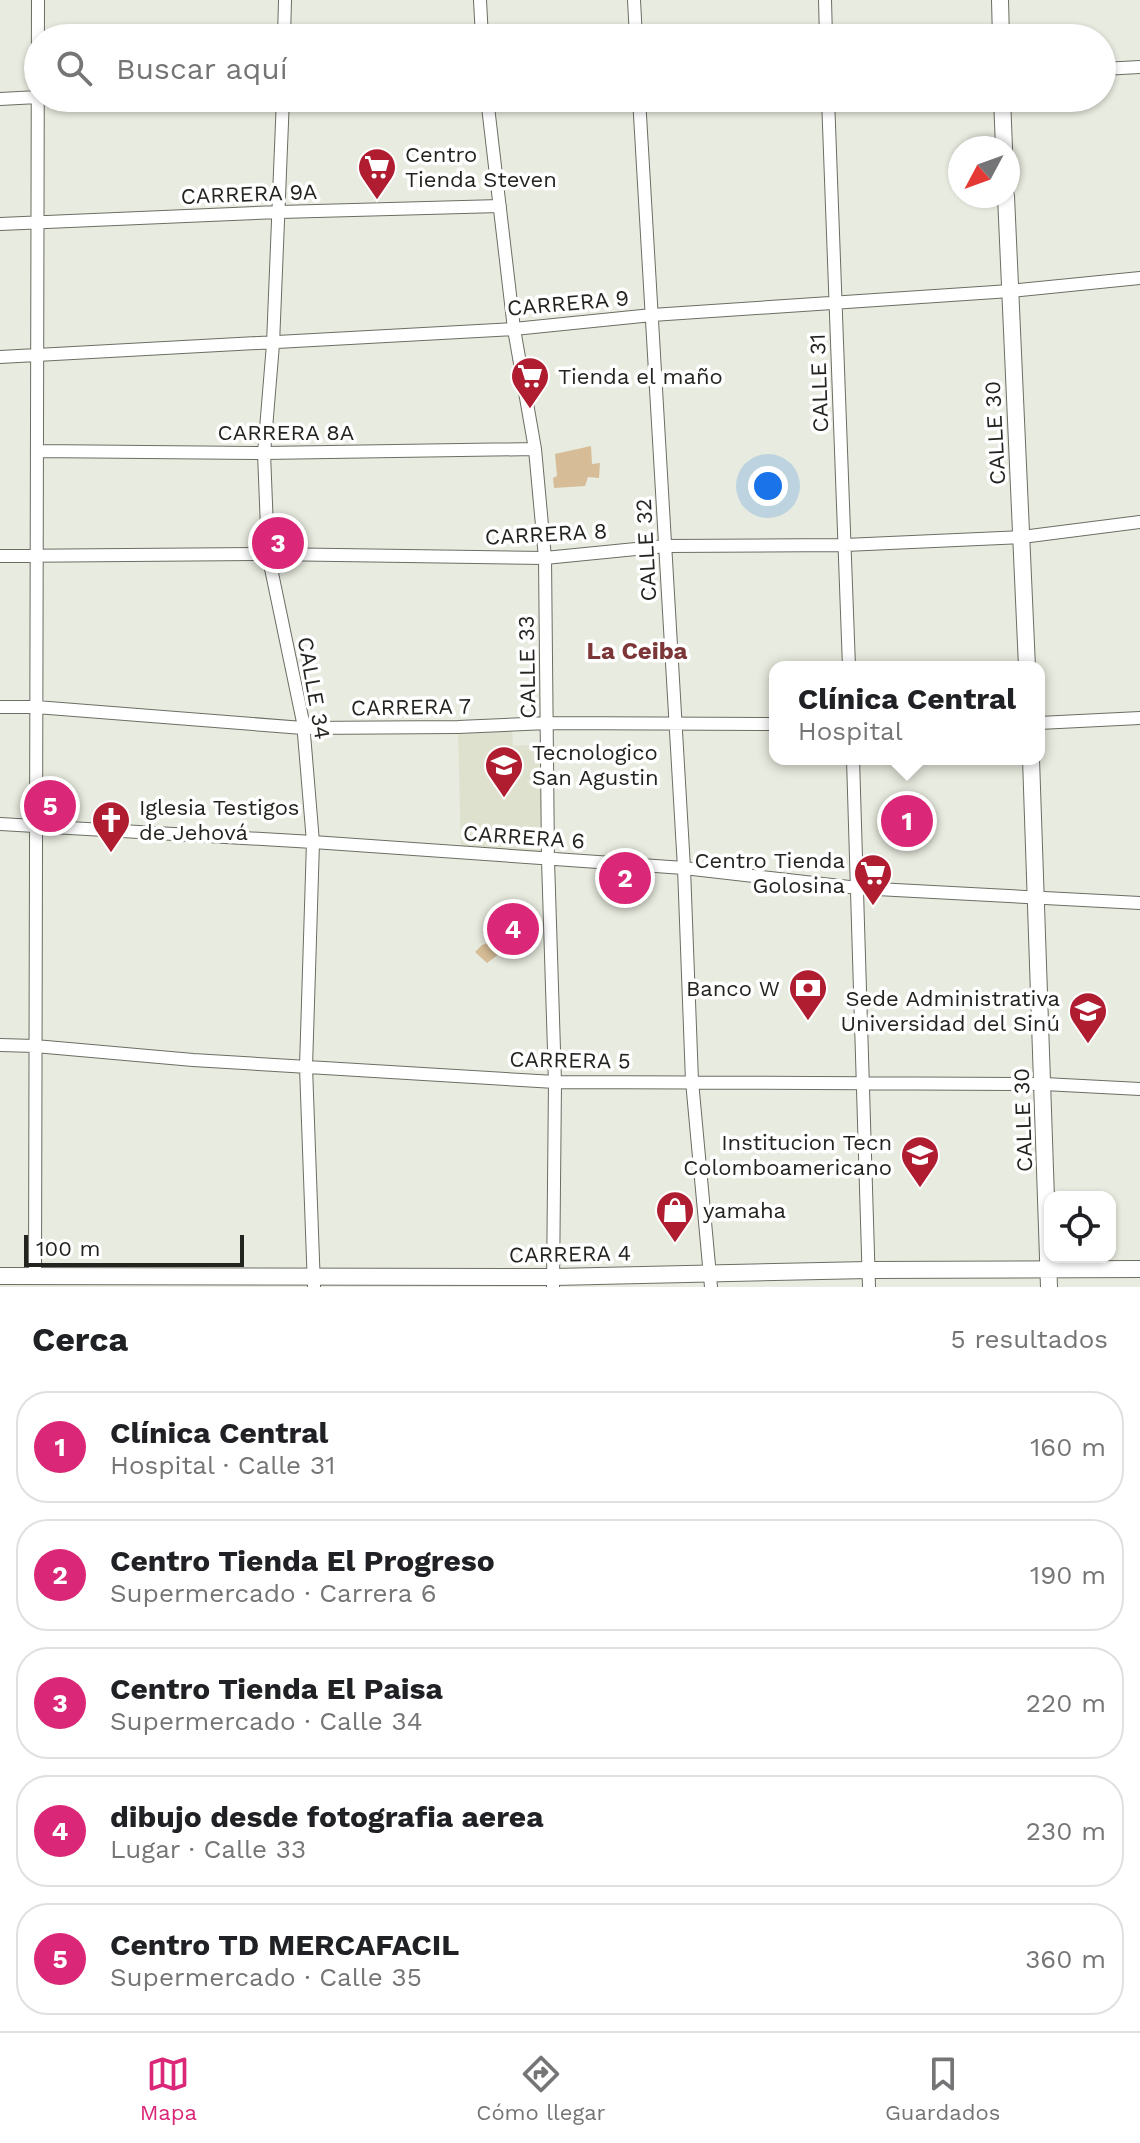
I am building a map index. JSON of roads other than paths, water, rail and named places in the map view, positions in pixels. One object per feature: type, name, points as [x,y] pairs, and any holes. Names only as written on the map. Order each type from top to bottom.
[{"type":"street","points":[[38,0],[38,24]]},
{"type":"street","points":[[284,24],[285,0]]},
{"type":"street","points":[[480,0],[481,24]]},
{"type":"street","points":[[634,0],[635,24]]},
{"type":"street","points":[[825,0],[826,24]]},
{"type":"street","points":[[1000,0],[1001,24]]},
{"type":"street","points":[[1116,68],[1140,67]]},
{"type":"street","points":[[0,99],[24,98]]},
{"type":"street","points":[[35,1276],[38,112]]},
{"type":"street","name":"CALLE 34","points":[[283,112],[273,344],[264,453],[268,554],[303,728],[313,842],[306,1067],[313,1282]]},
{"type":"street","name":"CALLE 33","points":[[489,112],[514,329],[535,449],[545,558],[548,860],[555,1082],[554,1282]]},
{"type":"street","name":"CALLE 32","points":[[640,112],[684,868],[692,1081],[711,1281]]},
{"type":"street","name":"CALLE 31","points":[[829,112],[849,661]]},
{"type":"street","points":[[1003,112],[1004,136]]},
{"type":"street","name":"CARRERA 9A","points":[[0,224],[500,206]]},
{"type":"street","name":"CALLE 30","points":[[1007,208],[1027,661]]},
{"type":"street","name":"CARRERA 9","points":[[0,357],[514,329],[652,315],[1010,291],[1140,278]]},
{"type":"street","name":"CARRERA 8A","points":[[37,451],[264,453],[535,449]]},
{"type":"street","name":"CARRERA 8","points":[[0,556],[268,554],[545,558],[666,546],[845,545],[1022,537],[1140,522]]},
{"type":"street","name":"CARRERA 7","points":[[0,707],[36,707],[303,728],[548,723],[769,724]]},
{"type":"street","points":[[1045,723],[1140,718]]},
{"type":"street","points":[[853,765],[869,1287]]},
{"type":"street","name":"CALLE 30","points":[[1031,765],[1049,1287]]},
{"type":"street","name":"CARRERA 6","points":[[0,824],[684,868],[858,888],[1037,895],[1140,903]]},
{"type":"street","name":"CARRERA 5","points":[[0,1045],[555,1082],[1044,1084],[1140,1089]]},
{"type":"street","name":"CARRERA 4","points":[[0,1276],[313,1282],[554,1282],[711,1281],[868,1270],[1140,1269]]},
{"type":"place","name":"Centro Tienda Steven","points":[[377,201]]},
{"type":"place","name":"Tienda el maño","points":[[530,410]]},
{"type":"place","name":"Centro Tienda El Paisa","points":[[278,543]]},
{"type":"place","name":"Tecnologico San Agustin","points":[[504,799]]},
{"type":"place","name":"Centro TD MERCAFACIL","points":[[50,806]]},
{"type":"place","name":"Clínica Central","points":[[907,821]]},
{"type":"place","name":"Iglesia Testigos de Jehová","points":[[111,854]]},
{"type":"place","name":"Centro Tienda El Progreso","points":[[625,878]]},
{"type":"place","name":"Centro Tienda Golosina","points":[[873,907]]},
{"type":"place","name":"dibujo desde fotografia aerea","points":[[513,929]]},
{"type":"place","name":"Banco W","points":[[808,1022]]},
{"type":"place","name":"Sede Administrativa Universidad del Sinú","points":[[1088,1045]]},
{"type":"place","name":"Institucion Tecn Colomboamericano","points":[[920,1189]]},
{"type":"place","name":"yamaha","points":[[675,1244]]},
{"type":"district","name":"La Ceiba","points":[[637,651]]}]
